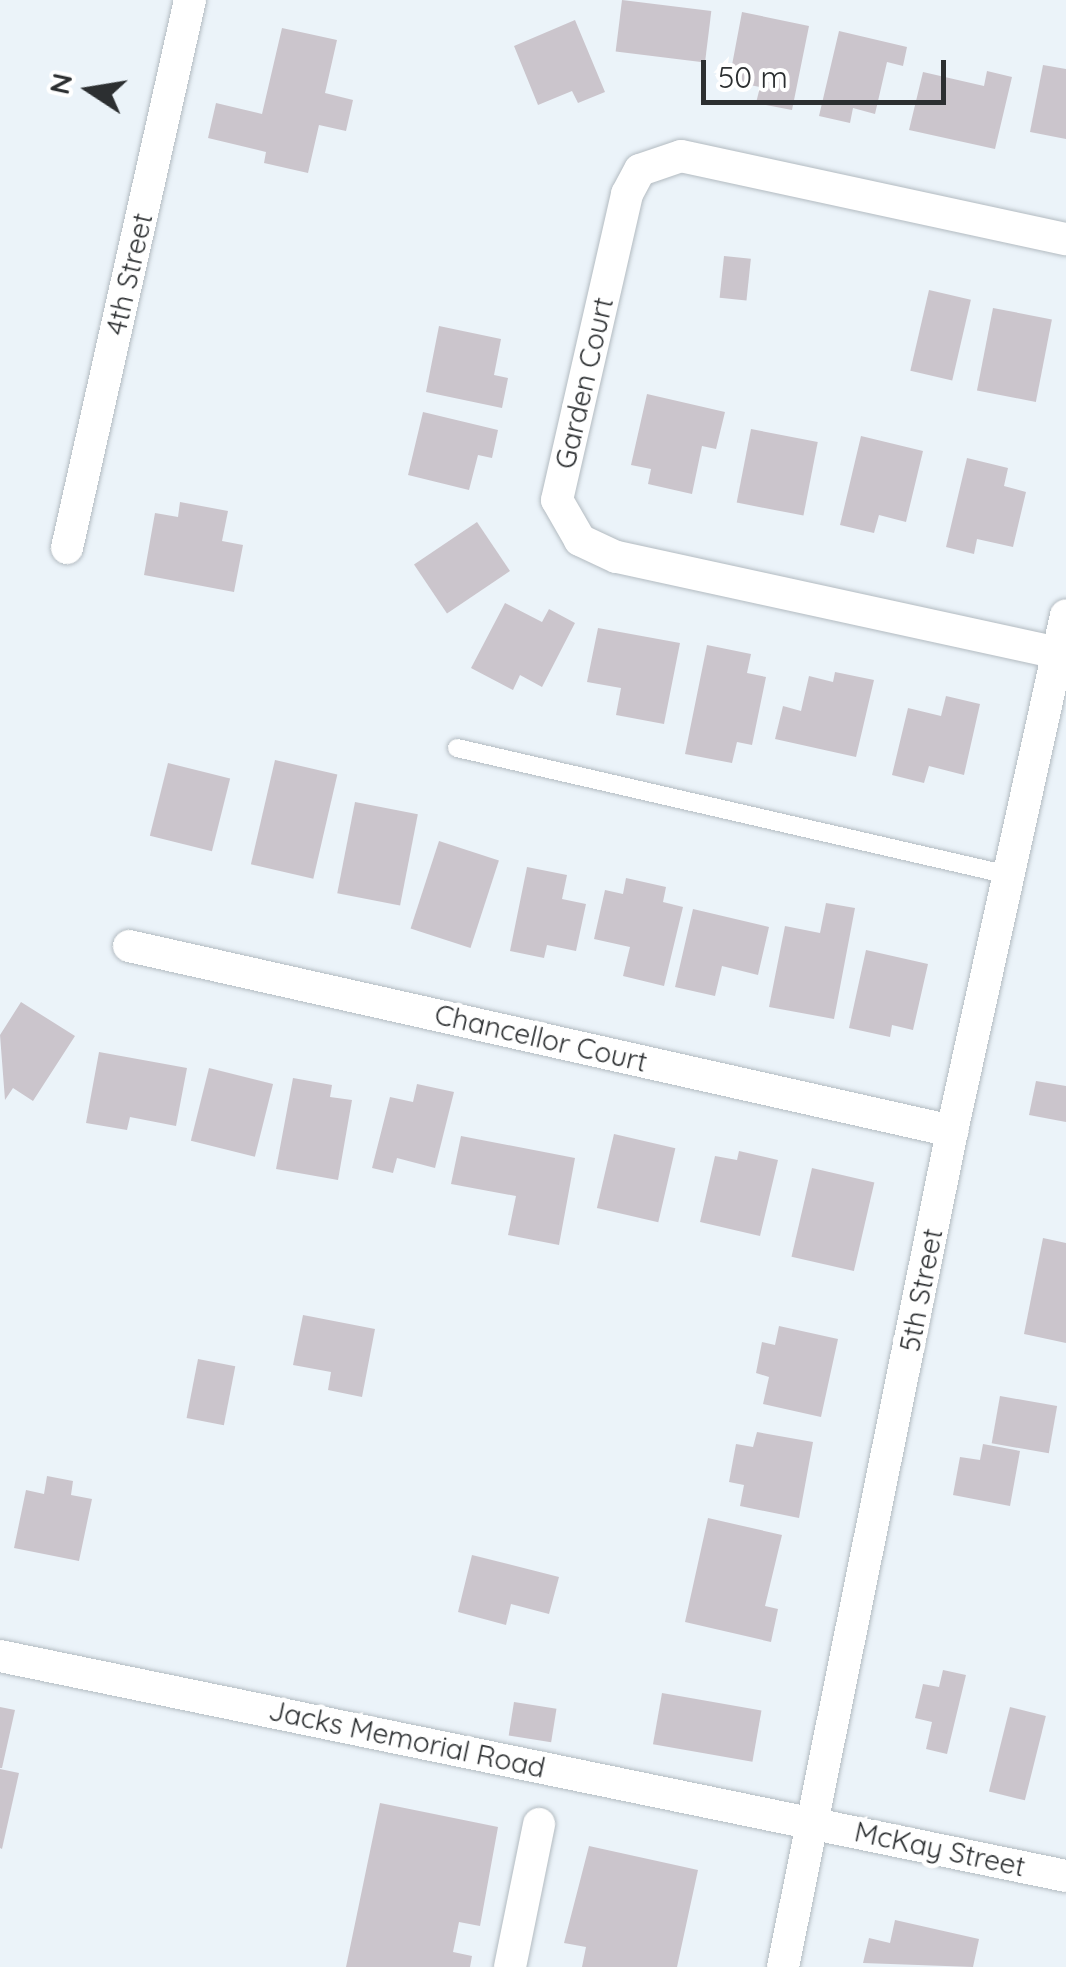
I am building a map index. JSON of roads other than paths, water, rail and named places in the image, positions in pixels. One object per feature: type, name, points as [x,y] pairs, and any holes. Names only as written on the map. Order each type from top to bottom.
[{"type":"street","name":"4th Street","points":[[67,548],[190,0]]},
{"type":"street","name":"Garden Court","points":[[1058,653],[616,558],[580,540],[557,500],[627,194],[640,170],[681,156],[1066,239]]},
{"type":"street","name":"5th Street","points":[[783,1967],[952,1131],[1066,615]]},
{"type":"street","name":"Chancellor Court","points":[[128,946],[952,1131]]},
{"type":"street","name":"Jacks Memorial Road","points":[[0,1656],[814,1823]]},
{"type":"street","name":"McKay Street","points":[[814,1823],[1066,1876]]},
{"type":"street","points":[[510,1967],[539,1824]]},
{"type":"lane","points":[[457,748],[1009,875]]}]
